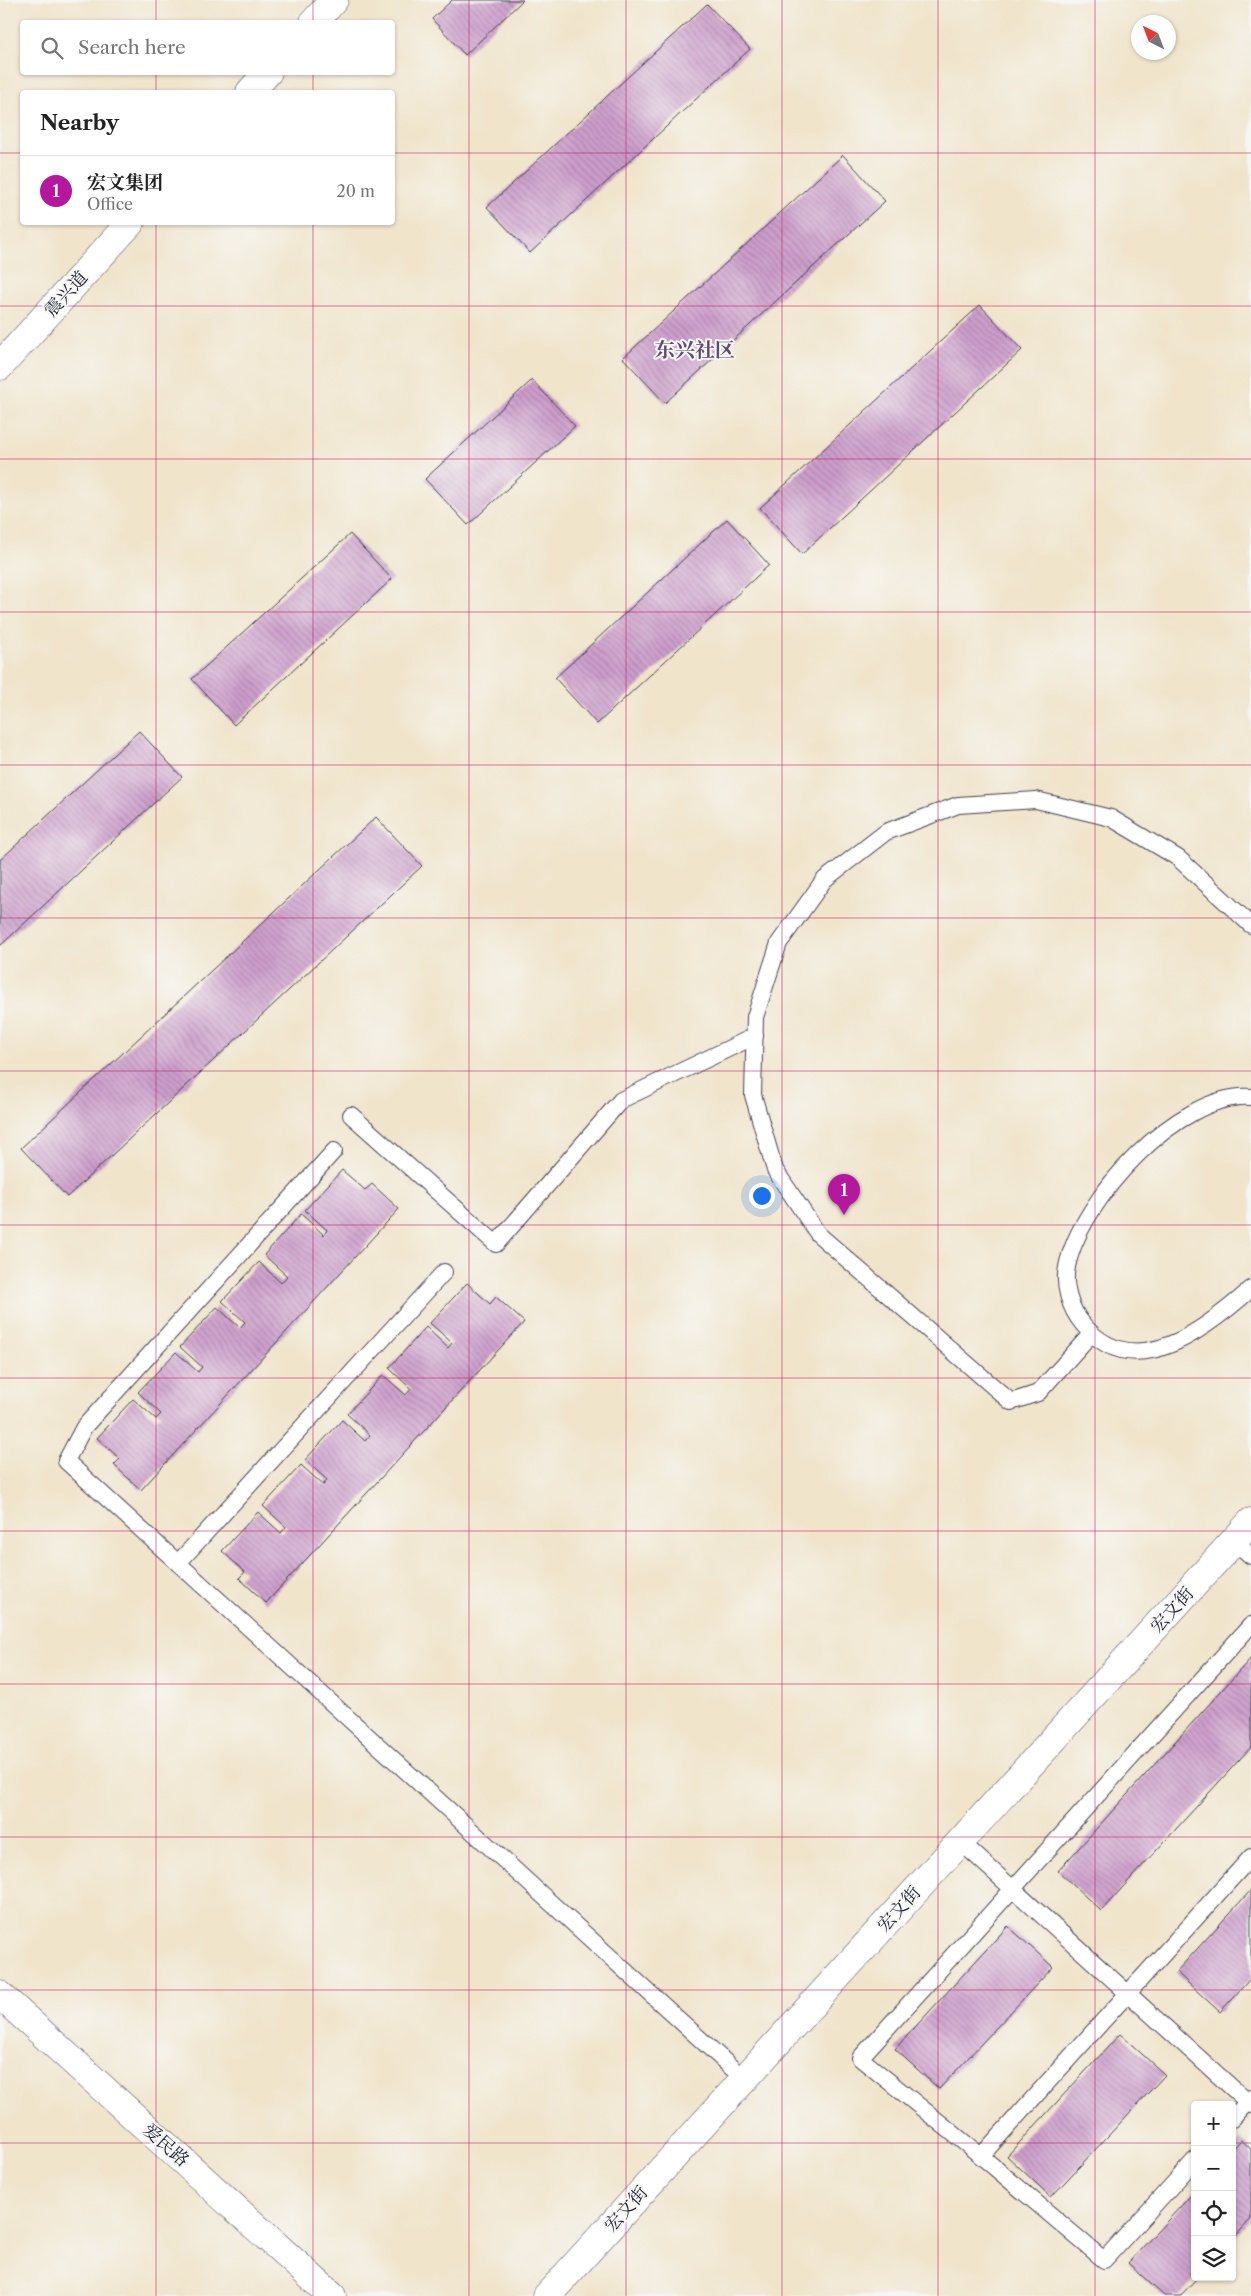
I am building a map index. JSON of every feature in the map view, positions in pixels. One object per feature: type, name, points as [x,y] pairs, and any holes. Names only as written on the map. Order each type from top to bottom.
[{"type":"street","points":[[316,20],[334,0]]},
{"type":"street","points":[[252,90],[265,75]]},
{"type":"street","name":"震兴道","points":[[0,366],[128,225]]},
{"type":"street","name":"宏文街","points":[[547,2296],[961,1842],[1245,1540]]},
{"type":"street","name":"爱民路","points":[[0,1995],[332,2296]]},
{"type":"lane","points":[[1091,1334],[1038,1393],[1011,1402],[818,1234],[775,1170],[753,1095],[755,1017],[778,943],[824,880],[886,832],[958,805],[1036,800],[1111,818],[1178,858],[1251,926]]},
{"type":"lane","points":[[351,1115],[496,1244],[621,1100],[755,1036]]},
{"type":"lane","points":[[1251,1097],[1238,1096],[1214,1103],[1180,1121],[1152,1140],[1124,1166],[1094,1206],[1074,1244],[1067,1268],[1067,1292],[1076,1315],[1091,1334],[1112,1347],[1136,1352],[1160,1350],[1182,1339],[1225,1312],[1251,1289]]},
{"type":"lane","points":[[334,1150],[84,1427],[66,1461],[744,2079]]},
{"type":"lane","points":[[178,1563],[444,1272]]},
{"type":"lane","points":[[1191,2164],[1104,2260],[982,2156],[860,2058],[1251,1626]]},
{"type":"lane","points":[[961,1842],[1250,2102],[1236,2115]]},
{"type":"lane","points":[[982,2156],[1251,1857]]},
{"type":"building","points":[[452,0],[523,0],[465,55],[432,19]]},
{"type":"building","points":[[707,4],[750,49],[530,253],[487,207]]},
{"type":"building","points":[[843,155],[885,201],[665,403],[623,358]]},
{"type":"building","points":[[980,305],[1022,350],[802,554],[760,508]]},
{"type":"building","points":[[532,380],[575,426],[468,525],[425,479]]},
{"type":"building","points":[[727,519],[769,565],[597,724],[555,678]]},
{"type":"building","points":[[350,534],[392,579],[234,725],[192,679]]},
{"type":"building","points":[[139,731],[182,777],[0,946],[0,860]]},
{"type":"building","points":[[376,817],[422,866],[67,1197],[21,1148]]},
{"type":"building","points":[[342,1170],[365,1190],[372,1184],[399,1209],[141,1490],[114,1465],[120,1459],[97,1438],[133,1399],[156,1419],[161,1414],[138,1392],[176,1352],[198,1372],[202,1367],[180,1347],[217,1307],[240,1328],[245,1322],[222,1301],[259,1262],[281,1283],[287,1276],[264,1255],[301,1214],[324,1235],[327,1230],[305,1210]]},
{"type":"building","points":[[467,1283],[490,1304],[496,1297],[524,1322],[266,1603],[239,1578],[245,1572],[222,1551],[258,1512],[281,1533],[286,1527],[263,1506],[301,1465],[323,1485],[327,1480],[305,1460],[342,1420],[365,1441],[370,1435],[347,1414],[383,1375],[406,1395],[411,1389],[389,1368],[426,1327],[448,1348],[452,1343],[430,1323]]},
{"type":"building","points":[[1251,1658],[1251,1747],[1101,1911],[1058,1871]]},
{"type":"building","points":[[1251,1890],[1251,1978],[1220,2012],[1176,1972]]},
{"type":"building","points":[[1008,1926],[1053,1967],[939,2089],[895,2049]]},
{"type":"building","points":[[1120,2034],[1165,2075],[1051,2197],[1007,2156]]},
{"type":"building","points":[[1241,2140],[1251,2149],[1251,2219],[1236,2236],[1236,2146]]},
{"type":"building","points":[[1191,2195],[1191,2281],[1194,2281],[1180,2296],[1164,2296],[1128,2263]]},
{"type":"place","name":"宏文集团","points":[[844,1215]]},
{"type":"district","name":"东兴社区","points":[[695,350]]}]
